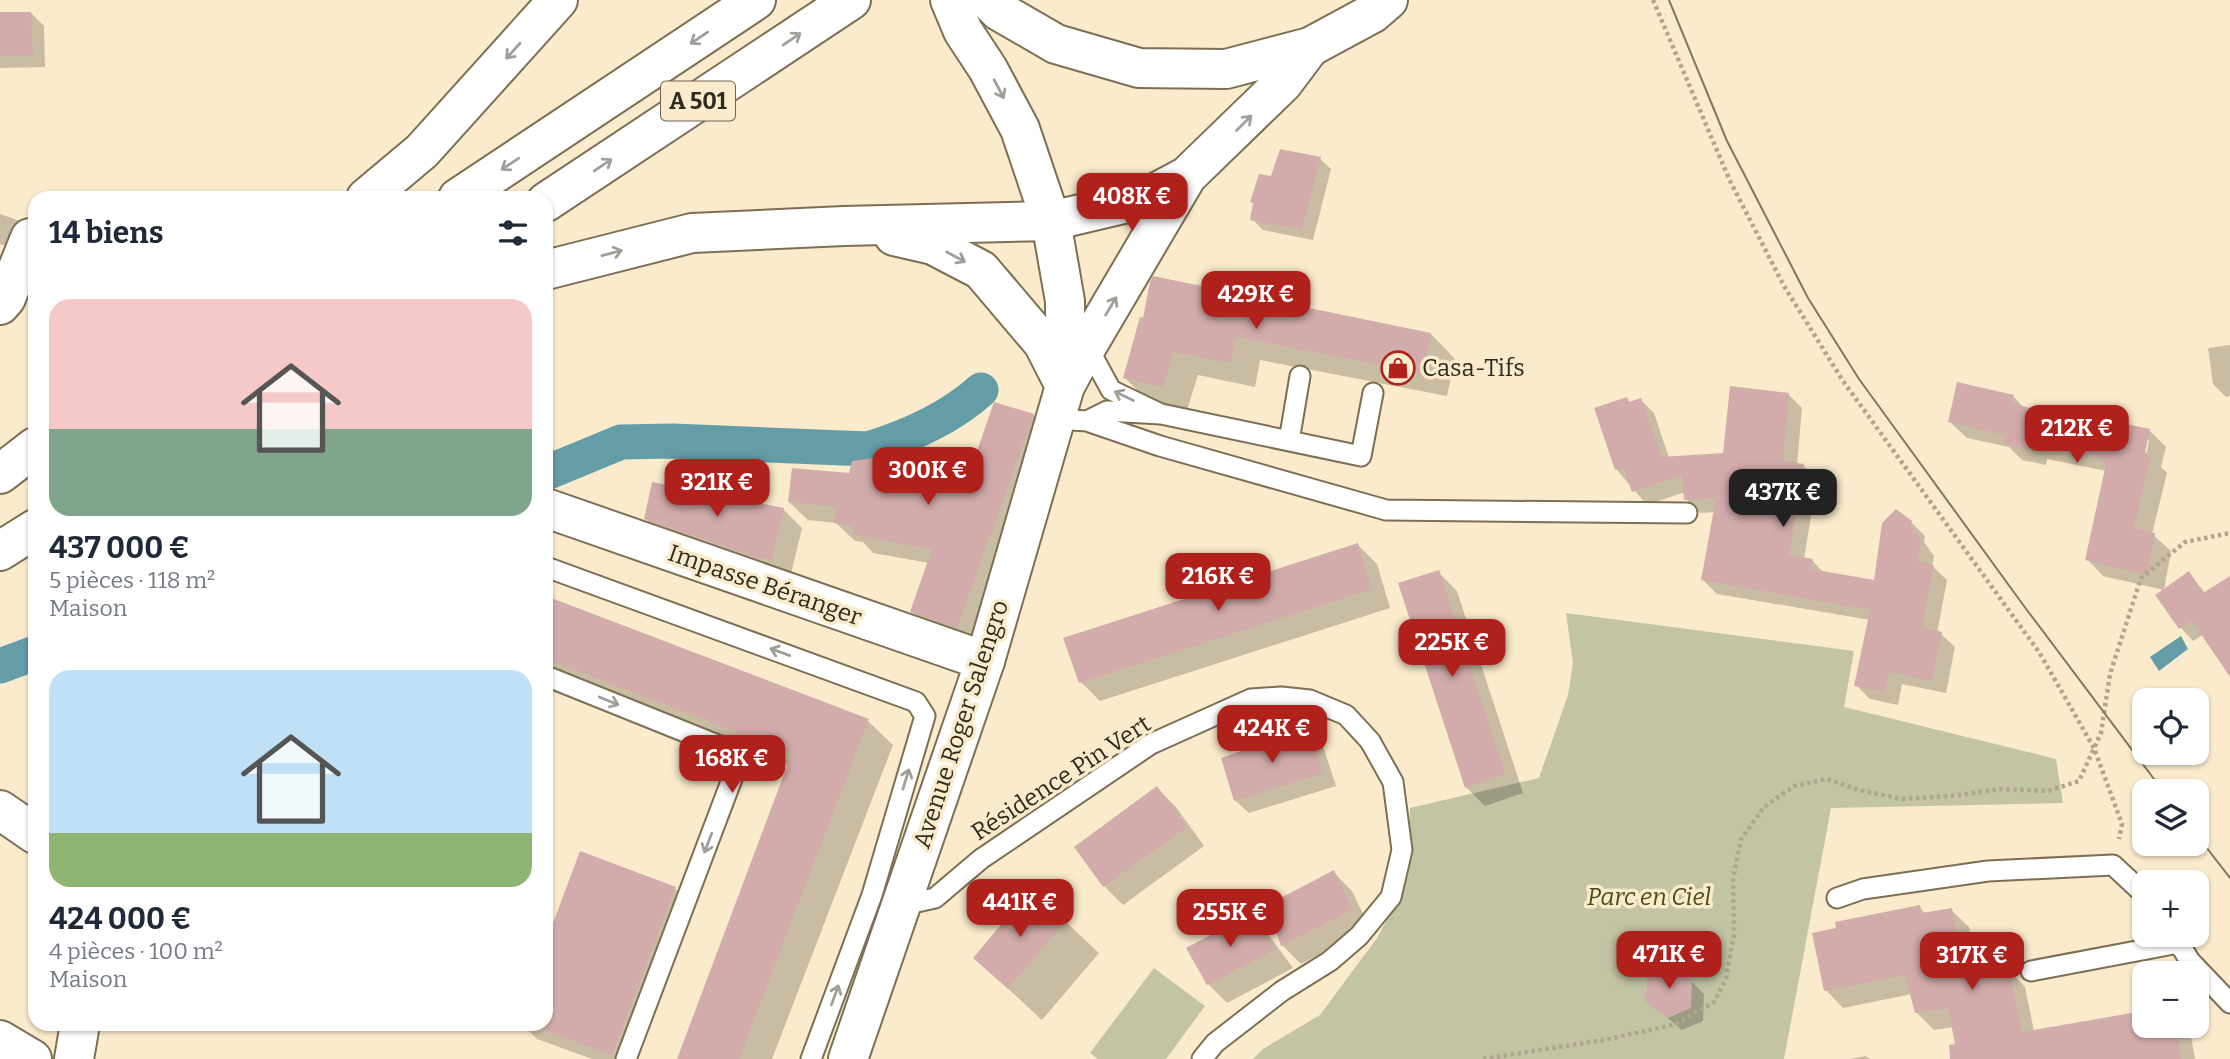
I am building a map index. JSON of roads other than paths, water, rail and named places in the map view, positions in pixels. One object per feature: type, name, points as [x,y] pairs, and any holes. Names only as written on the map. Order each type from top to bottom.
[{"type":"main road","points":[[375,191],[422,152],[558,0]]},
{"type":"main road","name":"A 501","points":[[469,191],[756,0]]},
{"type":"main road","name":"A 501","points":[[553,197],[851,0]]},
{"type":"main road","points":[[994,5],[1056,44],[1139,68],[1226,69],[1310,47],[1373,13],[1388,0]]},
{"type":"main road","points":[[956,16],[1020,129],[1051,221],[1065,301],[1069,409]]},
{"type":"main road","points":[[1069,409],[1087,346],[1188,176],[1283,83],[1310,47]]},
{"type":"main road","points":[[553,269],[692,233],[1051,221],[1144,199],[1188,176]]},
{"type":"main road","points":[[844,226],[933,245],[981,270],[1043,343],[1069,409]]},
{"type":"main road","points":[[0,305],[6,298],[28,243]]},
{"type":"main road","name":"Avenue Roger Salengro","points":[[848,1059],[1069,409]]},
{"type":"main road","points":[[0,474],[28,452]]},
{"type":"main road","points":[[0,487],[28,469]]},
{"type":"main road","name":"Impasse Béranger","points":[[553,510],[985,661]]},
{"type":"main road","points":[[0,551],[28,533]]},
{"type":"main road","points":[[0,576],[28,562]]},
{"type":"main road","points":[[0,810],[28,829]]},
{"type":"main road","points":[[75,1059],[79,1031]]},
{"type":"main road","points":[[0,1040],[32,1059]]},
{"type":"lane","points":[[1087,346],[1111,390],[1161,414]]},
{"type":"lane","points":[[1289,441],[1300,376]]},
{"type":"lane","points":[[1069,409],[1161,414],[1361,456],[1373,393]]},
{"type":"lane","points":[[1069,409],[1160,446],[1386,510],[1687,513]]},
{"type":"lane","points":[[553,570],[916,702],[925,716],[872,895],[811,1059]]},
{"type":"lane","points":[[553,679],[720,746],[735,760],[732,779],[626,1059]]},
{"type":"lane","name":"Résidence Pin Vert","points":[[902,900],[918,902],[935,898],[981,859],[1151,744],[1251,699],[1281,697],[1310,700],[1346,715],[1370,741],[1393,782],[1402,850],[1391,897],[1359,936],[1330,961],[1282,990],[1215,1042],[1202,1059]]},
{"type":"lane","points":[[1837,898],[1863,889],[1988,871],[2113,865],[2132,883]]},
{"type":"lane","points":[[2031,971],[2140,947]]},
{"type":"lane","points":[[2181,947],[2190,961],[2230,1003]]},
{"type":"water","points":[[2181,636],[2188,649],[2159,671],[2150,657]]},
{"type":"waterway","points":[[553,470],[621,442],[673,441],[868,449],[928,426],[981,390]]},
{"type":"waterway","points":[[0,666],[28,656]]},
{"type":"tram line","points":[[1669,0],[1727,141],[1808,298],[1859,379],[2154,779]]},
{"type":"tram line","points":[[2209,851],[2230,878]]},
{"type":"place","name":"Casa-Tifs","points":[[1398,368]]},
{"type":"park label","name":"Parc en Ciel","points":[[1649,897]]}]
